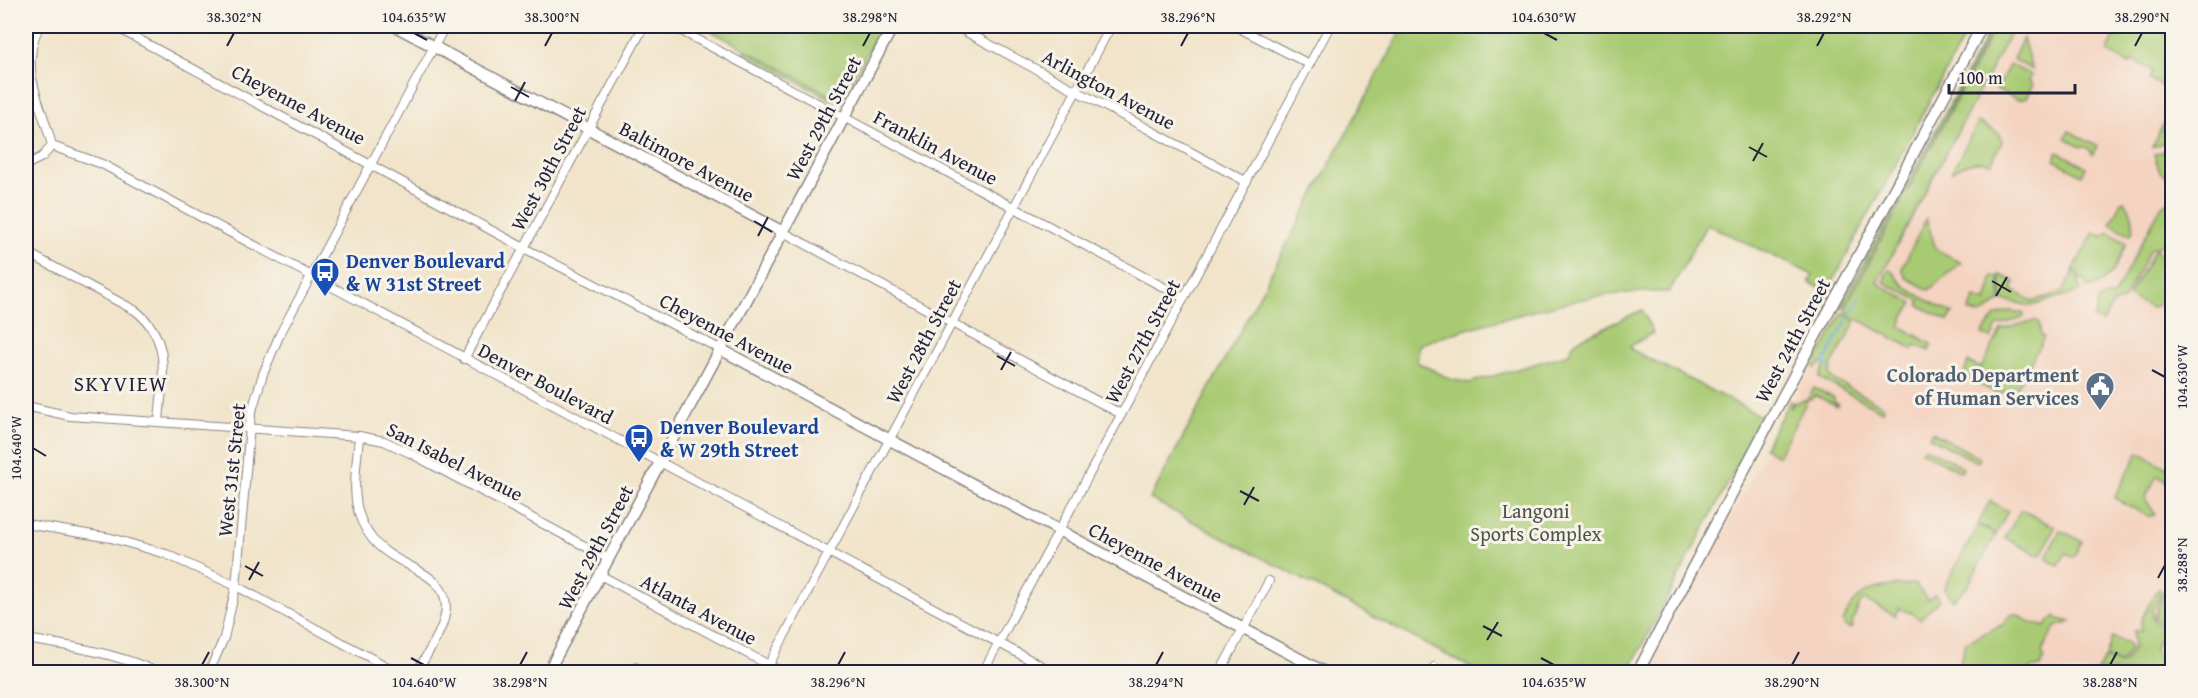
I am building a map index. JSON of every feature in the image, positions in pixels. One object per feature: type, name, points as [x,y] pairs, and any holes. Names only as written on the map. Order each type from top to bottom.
[{"type":"street","points":[[26,165],[42,157],[52,146],[32,86],[30,71],[31,50],[39,26]]},
{"type":"street","name":"Cheyenne Avenue","points":[[114,26],[372,163],[524,248],[720,349],[1324,672]]},
{"type":"street","name":"Baltimore Avenue","points":[[395,26],[1121,414]]},
{"type":"street","name":"West 31st Street","points":[[209,672],[224,638],[236,586],[249,428],[263,374],[280,334],[445,26]]},
{"type":"street","name":"West 30th Street","points":[[464,359],[644,26]]},
{"type":"street","name":"Franklin Avenue","points":[[672,26],[1184,298]]},
{"type":"street","name":"West 29th Street","points":[[548,672],[893,26]]},
{"type":"street","name":"Arlington Avenue","points":[[955,26],[1247,182]]},
{"type":"street","name":"West 28th Street","points":[[767,669],[1111,26]]},
{"type":"street","points":[[1235,26],[1309,64]]},
{"type":"street","name":"West 27th Street","points":[[983,672],[1330,26]]},
{"type":"street","name":"West 24th Street","points":[[1638,672],[1982,26]]},
{"type":"street","name":"Denver Boulevard","points":[[52,146],[102,164],[1053,672]]},
{"type":"street","points":[[26,252],[122,302],[151,325],[161,346],[164,359],[159,421]]},
{"type":"street","name":"San Isabel Avenue","points":[[26,406],[70,416],[372,438],[397,446],[609,559]]},
{"type":"street","points":[[359,436],[356,495],[362,521],[368,533],[384,551],[434,580],[444,595],[446,606],[442,624],[417,672]]},
{"type":"street","points":[[26,524],[102,536],[139,545],[190,563],[397,672]]},
{"type":"street","name":"Atlanta Avenue","points":[[600,575],[767,669],[782,672]]},
{"type":"street","points":[[1220,672],[1269,581]]},
{"type":"street","points":[[26,639],[106,654],[158,672]]},
{"type":"street","points":[[635,667],[646,672]]},
{"type":"shaded area","points":[[1994,26],[2172,26],[2172,672],[1647,672]]},
{"type":"shaded area","points":[[26,98],[36,133],[26,153]]},
{"type":"green space","points":[[702,26],[882,26],[841,101]]},
{"type":"green space","name":"Langoni Sports Complex","points":[[1404,26],[1970,26],[1827,292],[1809,282],[1813,275],[1707,224],[1669,292],[1628,293],[1569,302],[1419,345],[1417,362],[1450,379],[1469,383],[1569,354],[1573,344],[1578,340],[1642,310],[1653,333],[1630,346],[1632,350],[1763,417],[1628,672],[1479,672],[1150,499]]},
{"type":"green space","points":[[1994,26],[1842,309],[1839,308]]},
{"type":"green space","points":[[1996,26],[2014,26],[1877,283],[1913,303],[1900,326],[1932,345],[1929,348],[1930,351],[1915,345],[1913,349],[1846,313],[1848,310],[1845,308]]},
{"type":"green space","points":[[2105,26],[2158,26],[2172,33],[2172,84],[2164,82],[2162,86],[2149,79],[2153,71],[2132,60],[2130,64],[2107,52],[2114,37],[2103,30]]},
{"type":"green space","points":[[2023,38],[2032,70],[2013,59]]},
{"type":"green space","points":[[745,50],[836,99],[835,102],[744,54]]},
{"type":"green space","points":[[2010,64],[2032,76],[2029,81],[2033,84],[2026,98],[2018,100],[1996,89]]},
{"type":"green space","points":[[2171,108],[2172,116],[2163,133],[2166,142],[2152,147]]},
{"type":"green space","points":[[1978,122],[2000,134],[2002,142],[1991,163],[1981,161],[1971,163],[1951,173]]},
{"type":"green space","points":[[2069,131],[2097,146],[2093,154],[2087,147],[2080,147],[2065,138]]},
{"type":"green space","points":[[2168,150],[2171,158],[2167,159],[2172,180],[2160,173],[2154,154]]},
{"type":"green space","points":[[2058,152],[2086,167],[2082,175],[2054,160]]},
{"type":"green space","points":[[2124,201],[2132,217],[2131,235],[2110,224],[2121,202]]},
{"type":"green space","points":[[2172,202],[2172,226],[2162,244],[2150,250],[2123,301],[2113,303],[2103,322],[2093,319],[2098,300],[2114,295],[2162,205]]},
{"type":"green space","points":[[1926,219],[1936,249],[1961,263],[1929,290],[1906,278],[1902,268]]},
{"type":"green space","points":[[2094,232],[2103,237],[2109,232],[2126,243],[2113,271],[2103,281],[2088,288],[2084,279],[2080,280],[2078,272],[2073,270]]},
{"type":"green space","points":[[2156,248],[2164,265],[2172,271],[2172,306],[2159,304],[2151,308],[2128,296]]},
{"type":"green space","points":[[1889,269],[1910,290],[1953,313],[1948,321],[1918,305],[1920,301],[1883,282]]},
{"type":"green space","points":[[2073,272],[2076,273],[2081,291],[2050,300],[2049,296],[2062,292]]},
{"type":"green space","points":[[2000,275],[2015,282],[2012,290],[2032,301],[2046,297],[2048,301],[2031,306],[2003,300]]},
{"type":"green space","points":[[1993,276],[1999,278],[2001,301],[1986,312],[1978,314],[1969,311],[1975,298],[1986,302]]},
{"type":"green space","points":[[2011,311],[2023,313],[2023,318],[1997,326],[1991,339],[1982,334],[1995,316]]},
{"type":"green space","points":[[1842,313],[1856,321],[1832,365],[1830,376],[1883,406],[1882,411],[1819,378],[1825,365],[1821,363],[1816,368],[1813,367]]},
{"type":"green space","points":[[2035,320],[2039,323],[2041,335],[2044,337],[2016,390],[1998,394],[1963,376],[1968,362],[1981,368],[2001,330]]},
{"type":"green space","points":[[1814,388],[1834,398],[1834,402],[1838,404],[1837,406],[1815,395],[1812,400],[1808,399]]},
{"type":"green space","points":[[1808,399],[1778,456],[1764,448],[1790,400],[1793,402],[1791,408],[1794,403]]},
{"type":"green space","points":[[1932,432],[1980,458],[1979,461],[1929,437]]},
{"type":"green space","points":[[1925,447],[1963,469],[1961,472],[1921,451]]},
{"type":"green space","points":[[2139,452],[2172,471],[2172,484],[2157,476],[2145,498],[2155,514],[2153,516],[2148,516],[2114,498]]},
{"type":"green space","points":[[1990,501],[2008,511],[1996,534],[1978,524]]},
{"type":"green space","points":[[2022,510],[2055,527],[2042,554],[2038,555],[2005,538]]},
{"type":"green space","points":[[1978,526],[1996,535],[1967,587],[1953,600],[1944,588]]},
{"type":"green space","points":[[2060,530],[2082,541],[2074,557],[2066,553],[2059,566],[2048,560],[2047,556]]},
{"type":"green space","points":[[1915,584],[1928,600],[1935,594],[1939,600],[1920,619],[1911,612],[1899,608],[1895,616],[1865,600],[1861,602],[1852,622],[1853,627],[1849,629],[1844,625],[1844,619],[1850,607],[1865,593],[1883,587]]},
{"type":"green space","points":[[2158,589],[2161,590],[2152,610],[2152,619],[2161,626],[2168,627],[2170,633],[2157,642],[2155,650],[2159,657],[2166,658],[2170,665],[2172,664],[2172,672],[2096,672],[2105,658],[2118,664],[2124,663],[2134,647],[2133,631],[2141,631],[2141,619]]},
{"type":"green space","points":[[2170,590],[2172,592],[2172,631],[2169,625],[2154,618],[2163,593]]},
{"type":"green space","points":[[2016,614],[2031,623],[2044,627],[2055,616],[2071,622],[2055,627],[2042,652],[2044,658],[2040,667],[2030,669],[2028,672],[1957,672],[1966,642],[2004,624],[2010,615]]},
{"type":"green space","points":[[2112,637],[2128,643],[2130,648],[2122,661],[2118,662],[2106,656]]},
{"type":"waterway","points":[[1852,313],[1860,298]]},
{"type":"waterway","points":[[1831,367],[1823,364],[1847,320]]},
{"type":"place","name":"Denver Boulevard & W 31st Street","points":[[325,298]]},
{"type":"place","name":"Colorado Department of Human Services","points":[[2100,412]]},
{"type":"place","name":"Denver Boulevard & W 29th Street","points":[[639,464]]},
{"type":"district","name":"SKYVIEW","points":[[121,383]]}]
